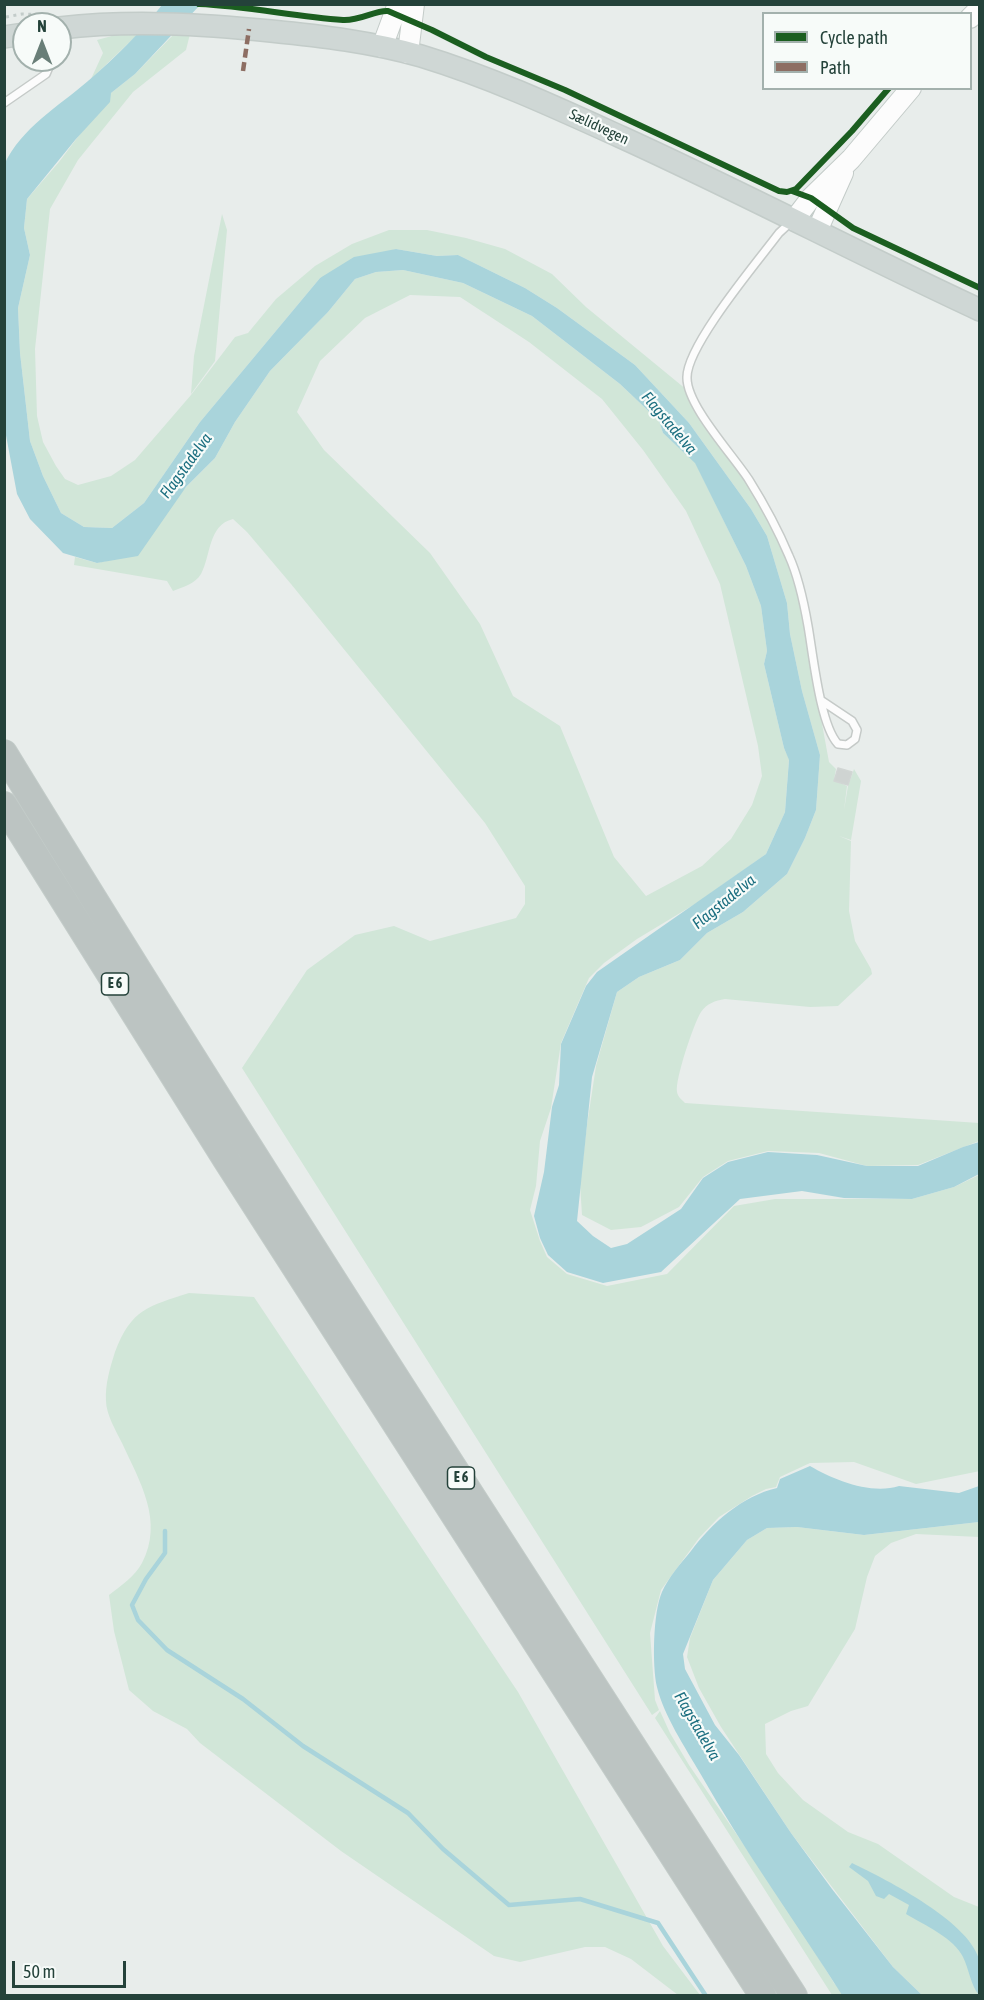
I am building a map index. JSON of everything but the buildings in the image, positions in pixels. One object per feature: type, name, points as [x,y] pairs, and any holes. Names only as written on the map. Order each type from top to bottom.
[{"type":"highway","name":"E 6","points":[[4,753],[261,1167],[794,1995]]},
{"type":"highway","name":"E 6","points":[[4,806],[226,1161],[763,1995]]},
{"type":"main road","points":[[382,47],[398,4]]},
{"type":"main road","points":[[408,53],[414,4]]},
{"type":"main road","name":"Sælidvegen","points":[[72,22],[193,25],[293,33],[382,47],[451,66],[536,98],[980,310]]},
{"type":"main road","points":[[794,220],[811,198],[851,159],[909,90]]},
{"type":"main road","points":[[817,231],[851,159]]},
{"type":"lane","points":[[4,103],[47,72]]},
{"type":"lane","points":[[794,220],[779,233],[703,336],[688,365],[687,384],[695,403],[759,496],[790,559],[804,606],[822,701],[831,737],[838,744],[847,745],[855,739],[857,730],[852,722],[822,701]]},
{"type":"green space","points":[[175,33],[190,34],[186,50],[133,92],[78,160],[50,209],[35,349],[37,416],[43,442],[65,479],[78,485],[111,476],[135,460],[191,395],[235,337],[248,333],[276,299],[315,266],[352,244],[389,230],[427,230],[505,249],[552,274],[586,307],[687,390],[764,504],[787,556],[798,593],[829,762],[836,769],[834,780],[847,786],[844,810],[848,786],[854,769],[861,781],[851,840],[839,836],[851,841],[849,911],[855,941],[872,974],[838,1006],[810,1007],[725,999],[709,1004],[701,1012],[690,1039],[677,1085],[678,1095],[685,1103],[979,1123],[979,1141],[918,1165],[867,1166],[819,1153],[768,1151],[728,1161],[703,1177],[679,1207],[641,1227],[611,1230],[582,1215],[580,1184],[596,1066],[617,992],[639,977],[680,960],[707,933],[743,912],[787,874],[816,810],[820,755],[802,691],[790,634],[787,603],[767,536],[751,509],[689,423],[635,365],[557,308],[525,288],[458,255],[437,256],[396,249],[320,278],[200,422],[144,503],[112,528],[84,527],[61,513],[43,476],[30,441],[20,353],[18,308],[30,255],[24,228],[27,199],[59,162],[111,93],[135,74]]},
{"type":"green space","points":[[119,34],[138,34],[91,79],[103,53],[97,40]]},
{"type":"green space","points":[[222,214],[227,230],[215,361],[191,394],[194,356]]},
{"type":"green space","points":[[403,270],[463,283],[532,316],[620,384],[659,421],[663,433],[695,462],[746,566],[761,606],[767,651],[764,664],[784,748],[789,759],[785,812],[766,854],[700,901],[637,939],[604,963],[589,978],[561,1043],[551,1108],[540,1141],[536,1186],[530,1210],[547,1257],[567,1274],[607,1286],[667,1274],[734,1206],[775,1199],[912,1199],[954,1187],[979,1175],[980,1471],[916,1484],[854,1462],[810,1463],[780,1477],[776,1487],[752,1496],[719,1517],[699,1538],[661,1590],[650,1633],[655,1700],[659,1710],[652,1715],[242,1068],[307,970],[355,935],[394,926],[430,941],[516,918],[525,904],[525,886],[485,823],[291,584],[233,519],[225,522],[215,534],[204,567],[196,580],[173,591],[167,581],[74,565],[75,557],[97,563],[115,559],[215,458],[235,422],[270,371],[328,312],[355,279],[376,272]],"holes":[[[410,295],[460,297],[529,342],[602,399],[643,450],[686,511],[720,584],[758,746],[762,776],[752,805],[731,839],[702,866],[646,896],[614,857],[560,726],[513,696],[480,624],[430,553],[324,450],[297,412],[320,361],[365,318]]]},
{"type":"green space","points":[[189,1293],[254,1297],[518,1692],[663,1946],[700,1995],[678,1995],[631,1959],[605,1947],[585,1947],[520,1962],[494,1956],[341,1851],[200,1743],[187,1729],[153,1711],[129,1690],[114,1631],[109,1595],[132,1576],[142,1563],[151,1532],[150,1517],[142,1487],[108,1411],[107,1382],[121,1338],[135,1318],[152,1306]]},
{"type":"green space","points":[[979,1522],[979,1537],[916,1534],[891,1543],[875,1556],[867,1577],[855,1629],[808,1706],[791,1711],[765,1724],[766,1754],[778,1773],[803,1800],[848,1832],[878,1844],[954,1897],[979,1907],[979,1995],[922,1995],[893,1967],[791,1833],[721,1727],[699,1688],[687,1657],[690,1638],[713,1580],[747,1540],[767,1528],[797,1527],[864,1535]]},
{"type":"green space","points":[[660,1711],[689,1765],[844,1995],[832,1995],[655,1718]]},
{"type":"water","name":"Flagstadelva","points":[[162,5],[200,5],[135,74],[111,93],[110,102],[27,199],[24,228],[30,255],[18,308],[20,353],[30,441],[43,476],[61,513],[84,527],[112,528],[144,503],[200,422],[320,278],[354,257],[396,249],[437,256],[458,255],[525,288],[557,308],[635,365],[689,423],[751,509],[767,536],[787,603],[790,634],[802,691],[820,755],[816,810],[787,874],[743,912],[707,933],[680,960],[639,977],[617,992],[592,1077],[577,1221],[611,1248],[627,1244],[681,1209],[703,1178],[728,1162],[768,1152],[817,1155],[867,1166],[918,1166],[979,1142],[979,1174],[954,1187],[912,1199],[844,1198],[802,1191],[740,1199],[661,1272],[603,1283],[567,1272],[548,1255],[534,1216],[544,1172],[552,1107],[559,1085],[561,1044],[586,986],[597,972],[766,854],[785,812],[789,760],[784,748],[764,664],[767,651],[761,606],[746,566],[695,463],[663,433],[659,421],[620,384],[532,316],[463,283],[403,270],[376,272],[355,279],[328,312],[270,371],[235,422],[215,458],[186,487],[138,556],[97,563],[63,553],[30,519],[17,494],[5,430],[4,165],[20,140],[108,63]]},
{"type":"water","name":"Flagstadelva","points":[[810,1466],[841,1481],[877,1489],[899,1486],[959,1493],[979,1486],[979,1522],[864,1535],[797,1527],[767,1528],[747,1540],[713,1580],[683,1654],[685,1669],[715,1725],[739,1755],[791,1833],[893,1967],[922,1995],[842,1995],[751,1857],[682,1742],[660,1698],[655,1678],[657,1612],[662,1592],[671,1576],[708,1530],[729,1512],[752,1497],[777,1488],[780,1479]]},
{"type":"water","points":[[852,1863],[926,1904],[962,1933],[974,1948],[980,1963],[979,1995],[959,1950],[938,1933],[906,1914],[909,1905],[889,1894],[884,1899],[876,1896],[868,1881],[849,1867]]},
{"type":"waterway","points":[[165,1531],[165,1553],[146,1579],[132,1605],[138,1620],[167,1650],[243,1699],[303,1746],[408,1813],[443,1849],[509,1905],[580,1899],[658,1923],[706,1996]]},
{"type":"marked path","points":[[243,71],[249,29]]},
{"type":"cycle path","points":[[199,4],[343,20],[388,11],[486,57],[565,90],[779,191],[787,192],[796,189],[852,131],[887,90]]},
{"type":"cycle path","points":[[792,191],[811,198],[853,228],[980,288]]}]
